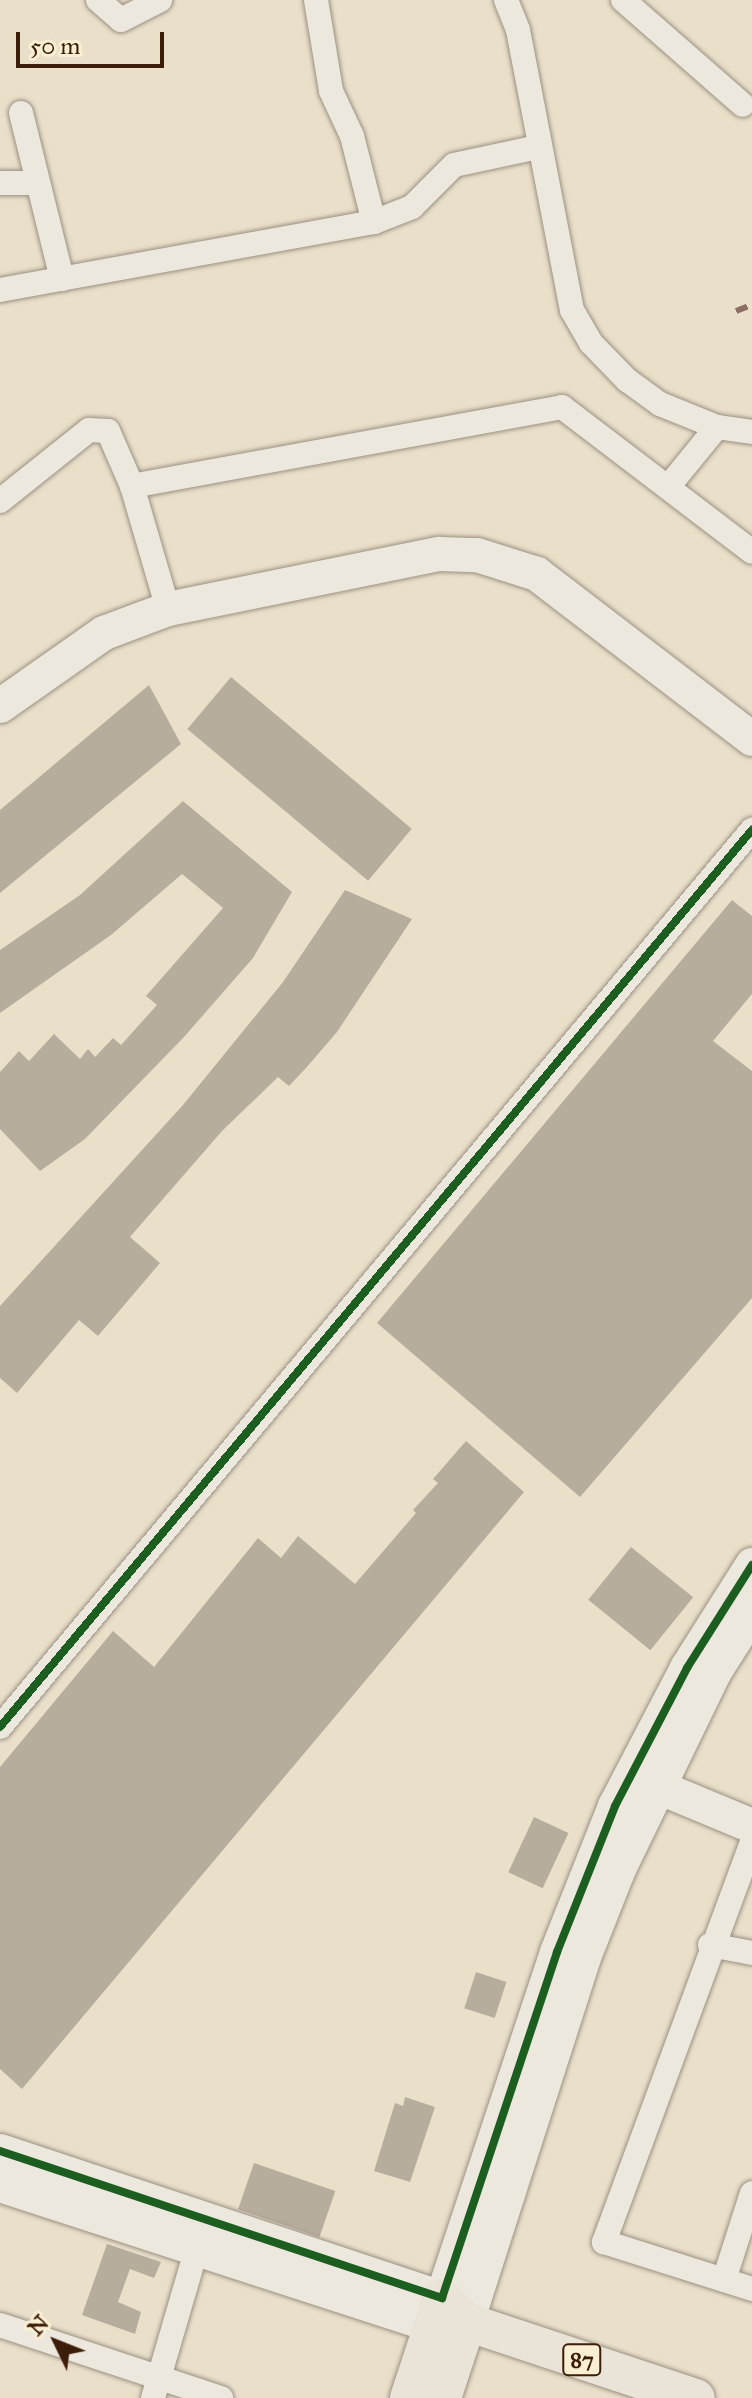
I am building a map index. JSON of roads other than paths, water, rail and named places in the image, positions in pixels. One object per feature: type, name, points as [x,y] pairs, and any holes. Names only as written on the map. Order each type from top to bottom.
[{"type":"main road","points":[[409,2398],[447,2315]]},
{"type":"main road","points":[[442,2398],[447,2315]]},
{"type":"main road","name":"87","points":[[447,2315],[696,2398]]},
{"type":"street","points":[[98,0],[121,20],[160,0]]},
{"type":"street","points":[[316,0],[331,91],[352,136],[374,222]]},
{"type":"street","points":[[506,0],[518,30],[538,147],[572,310],[591,343],[627,380],[660,404],[717,427],[752,432]]},
{"type":"street","points":[[623,0],[743,105]]},
{"type":"street","points":[[21,113],[62,279]]},
{"type":"street","points":[[0,290],[374,222],[412,207],[454,165],[538,147]]},
{"type":"street","points":[[0,183],[38,183]]},
{"type":"street","points":[[132,486],[562,407],[752,552]]},
{"type":"street","points":[[668,487],[717,427]]},
{"type":"street","points":[[0,501],[89,430],[108,431],[132,486],[168,609]]},
{"type":"street","points":[[0,706],[104,633],[168,609],[439,554],[477,555],[537,574],[752,739]]},
{"type":"street","points":[[0,1727],[752,830]]},
{"type":"street","points":[[447,2315],[553,1966],[615,1806],[687,1668],[752,1565]]},
{"type":"street","points":[[447,2315],[583,1960],[656,1786],[752,1613]]},
{"type":"street","points":[[656,1786],[752,1826]]},
{"type":"street","points":[[752,1842],[710,1945],[604,2242],[752,2289]]},
{"type":"street","points":[[710,1945],[752,1953]]},
{"type":"street","points":[[0,2151],[447,2315]]},
{"type":"street","points":[[0,2185],[197,2248],[447,2315]]},
{"type":"street","points":[[724,2280],[752,2193]]},
{"type":"street","points":[[156,2387],[197,2248]]},
{"type":"street","points":[[0,2325],[156,2387],[221,2398]]}]
